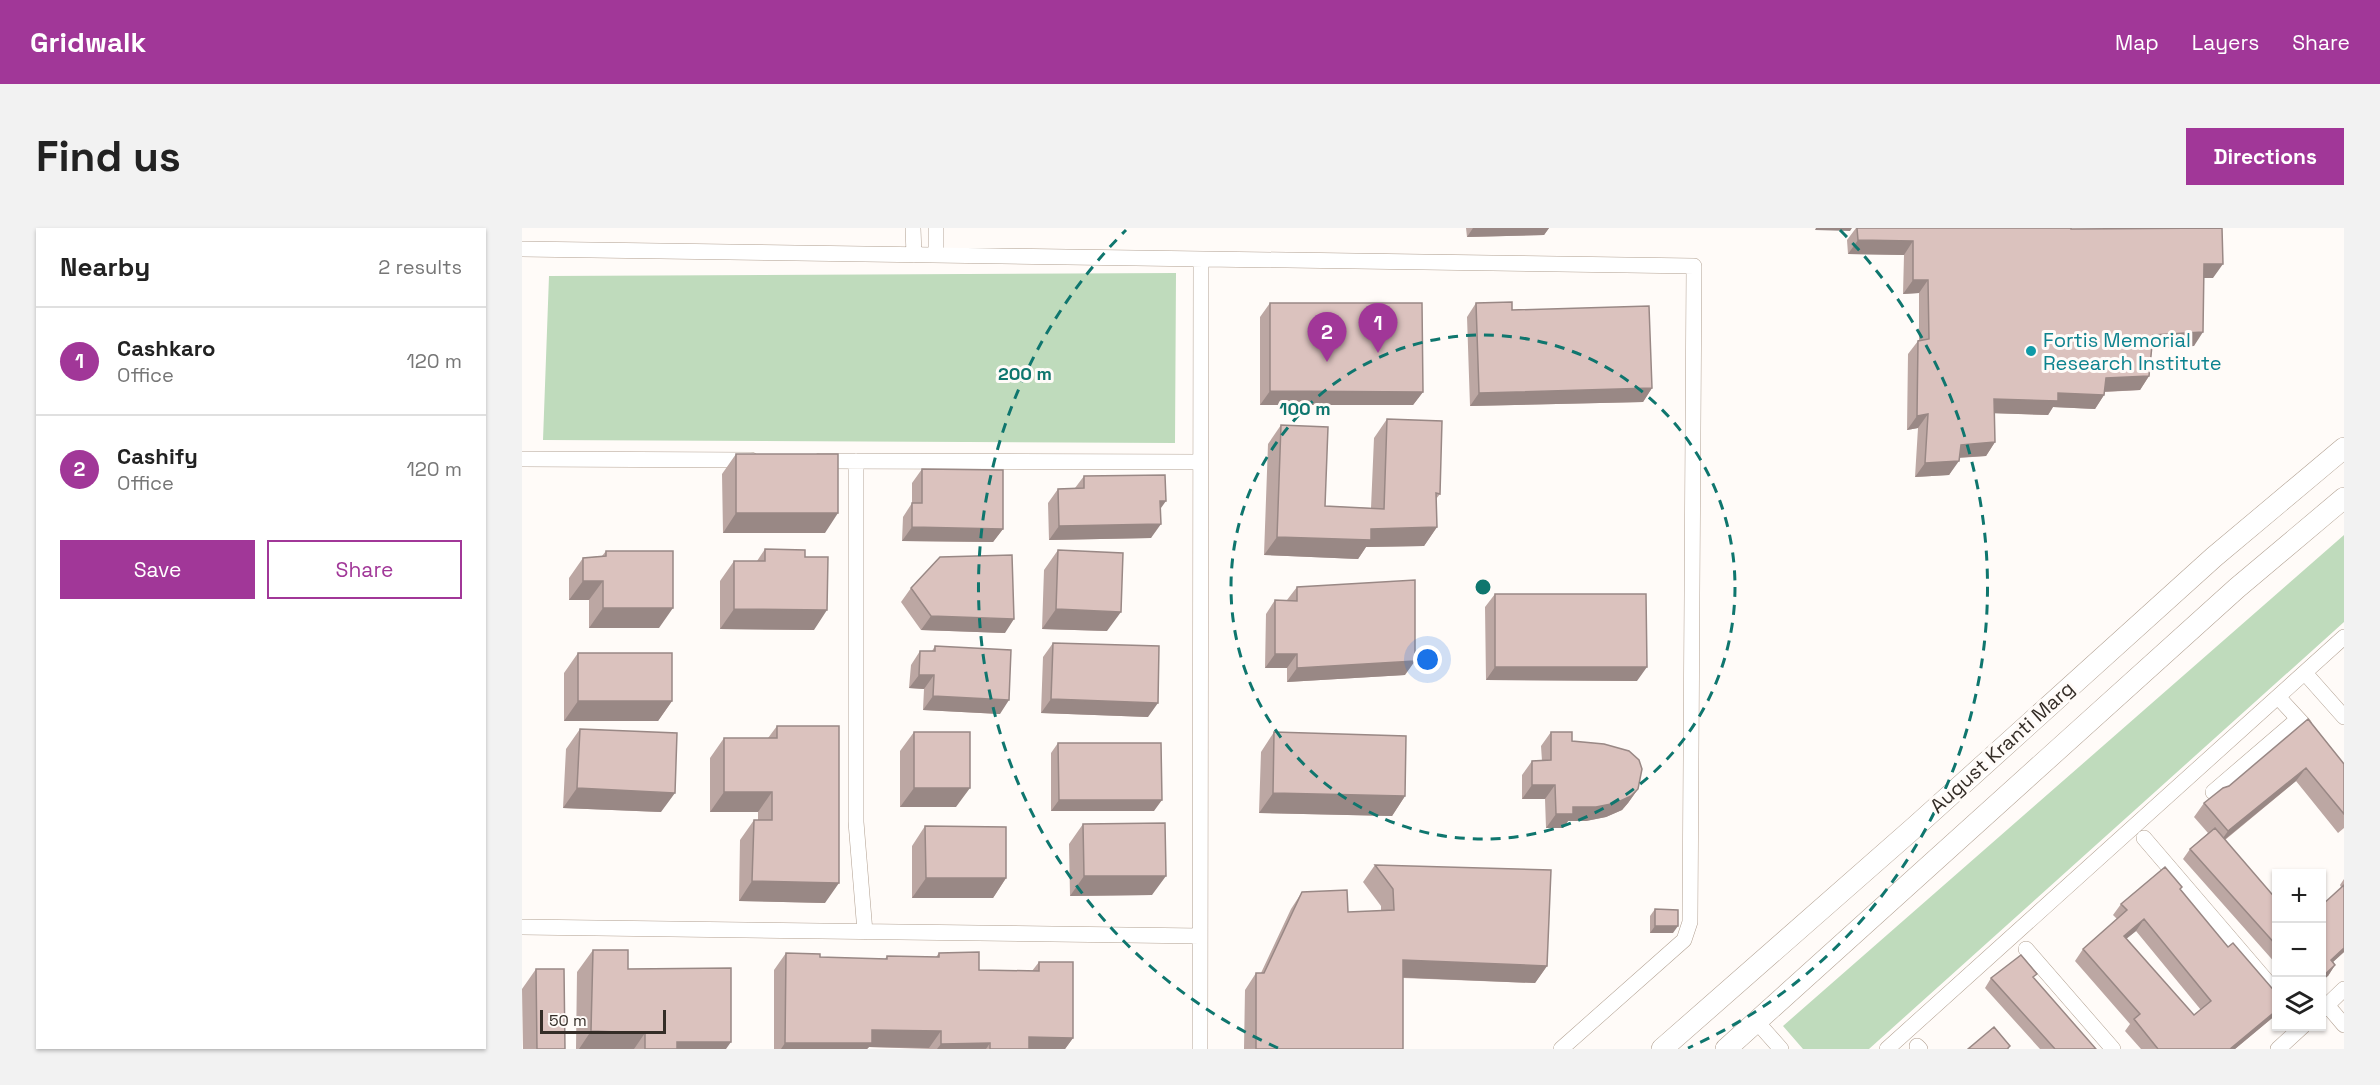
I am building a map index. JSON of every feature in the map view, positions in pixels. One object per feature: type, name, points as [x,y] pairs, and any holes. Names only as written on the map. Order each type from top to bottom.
[{"type":"main road","name":"August Kranti Marg","points":[[1662,1049],[1916,826],[2214,557],[2344,448]]},
{"type":"main road","name":"August Kranti Marg","points":[[1726,1049],[2237,588],[2344,498]]},
{"type":"street","points":[[913,228],[914,255]]},
{"type":"street","points":[[936,228],[936,255]]},
{"type":"street","points":[[522,249],[1694,266],[1690,922],[1684,940],[1561,1049]]},
{"type":"street","points":[[1200,1049],[1201,259]]},
{"type":"street","points":[[522,459],[763,460]]},
{"type":"street","points":[[810,460],[1201,462]]},
{"type":"street","points":[[856,461],[856,822],[865,932]]},
{"type":"street","points":[[1887,1049],[2344,637]]},
{"type":"street","points":[[2305,673],[2344,717]]},
{"type":"street","points":[[2278,697],[2313,734]]},
{"type":"street","points":[[2213,792],[2298,719]]},
{"type":"street","points":[[2144,838],[2272,986]]},
{"type":"street","points":[[522,927],[1200,936]]},
{"type":"street","points":[[2026,949],[2113,1049]]},
{"type":"street","points":[[2326,1005],[2344,989]]},
{"type":"street","points":[[2326,1009],[2344,1024]]},
{"type":"street","points":[[1757,1022],[1781,1049]]},
{"type":"street","points":[[2278,1049],[2298,1031]]},
{"type":"green space","points":[[1176,273],[1175,443],[543,440],[549,276]]},
{"type":"green space","points":[[2344,535],[2344,622],[1869,1049],[1803,1049],[1783,1026]]},
{"type":"building","name":"Fortis Memorial Research Institute","points":[[1857,228],[2222,228],[2223,264],[2204,264],[2203,332],[2153,335],[2149,376],[2106,378],[2104,395],[2058,393],[2058,401],[1994,399],[1995,442],[1961,445],[1959,461],[1925,463],[1928,414],[1917,416],[1918,341],[1929,339],[1928,280],[1913,280],[1913,241],[1858,240]]},
{"type":"building","points":[[1512,302],[1512,310],[1649,306],[1652,388],[1479,393],[1476,303]]},
{"type":"building","points":[[1270,303],[1422,303],[1423,392],[1270,391]]},
{"type":"building","points":[[1387,419],[1442,421],[1440,494],[1436,493],[1437,527],[1371,529],[1371,540],[1277,537],[1281,425],[1328,427],[1325,506],[1384,509]]},
{"type":"building","points":[[736,454],[838,454],[838,513],[736,513]]},
{"type":"building","points":[[922,469],[1003,470],[1003,529],[912,527],[912,503],[922,503]]},
{"type":"building","points":[[1165,475],[1166,501],[1160,501],[1161,524],[1059,526],[1058,489],[1084,488],[1084,476]]},
{"type":"building","points":[[765,549],[805,550],[805,557],[828,557],[827,610],[734,609],[734,561],[765,561]]},
{"type":"building","points":[[1058,550],[1123,553],[1121,612],[1056,609]]},
{"type":"building","points":[[606,551],[673,551],[673,608],[603,608],[603,581],[583,581],[583,558],[606,556]]},
{"type":"building","points":[[1012,555],[1014,619],[931,616],[911,588],[940,557]]},
{"type":"building","points":[[1415,580],[1415,661],[1297,668],[1297,654],[1275,654],[1275,600],[1297,601],[1297,587]]},
{"type":"building","points":[[1495,594],[1646,594],[1647,667],[1495,667]]},
{"type":"building","points":[[1053,643],[1159,646],[1158,703],[1051,699]]},
{"type":"building","points":[[935,646],[1011,650],[1009,700],[933,696],[934,675],[919,675],[920,651],[935,651]]},
{"type":"building","points":[[578,653],[672,653],[672,701],[578,701]]},
{"type":"building","points":[[2308,719],[2344,764],[2344,814],[2306,768],[2228,831],[2204,803],[2229,786]]},
{"type":"building","points":[[777,726],[839,726],[839,883],[752,881],[754,820],[772,820],[772,792],[724,792],[724,738],[777,738]]},
{"type":"building","points":[[580,729],[677,733],[675,793],[577,788]]},
{"type":"building","points":[[914,732],[970,732],[970,788],[914,788]]},
{"type":"building","points":[[1274,732],[1406,736],[1405,796],[1273,793]]},
{"type":"building","points":[[1551,732],[1572,732],[1572,741],[1604,744],[1629,751],[1639,760],[1642,769],[1638,789],[1631,796],[1616,803],[1596,807],[1573,807],[1573,814],[1556,814],[1555,785],[1532,785],[1532,761],[1551,760]]},
{"type":"building","points":[[1058,743],[1161,743],[1162,800],[1059,800]]},
{"type":"building","points":[[1165,823],[1166,876],[1084,876],[1083,824]]},
{"type":"building","points":[[925,826],[1006,827],[1006,878],[926,878]]},
{"type":"building","points":[[2215,828],[2272,894],[2272,940],[2190,849]]},
{"type":"building","points":[[1375,865],[1551,870],[1547,966],[1403,960],[1403,1049],[1256,1049],[1256,973],[1264,973],[1302,892],[1347,890],[1348,912],[1394,910],[1393,889]]},
{"type":"building","points":[[2165,867],[2182,887],[2180,889],[2228,947],[2233,943],[2272,988],[2272,1014],[2230,1049],[2158,1049],[2134,1019],[2140,1014],[2083,949],[2127,910],[2121,904]],"holes":[[[2144,919],[2211,1001],[2194,1015],[2124,936]]]},
{"type":"building","points":[[2344,885],[2344,948],[2331,960],[2335,965],[2326,973],[2326,923],[2326,901]]},
{"type":"building","points":[[1655,909],[1678,910],[1678,926],[1655,926]]},
{"type":"building","points":[[593,950],[628,950],[628,969],[731,968],[731,1042],[677,1042],[677,1049],[645,1049],[645,1033],[591,1031]]},
{"type":"building","points":[[979,952],[979,970],[1039,971],[1039,962],[1073,962],[1073,1038],[1029,1037],[1029,1049],[990,1049],[990,1043],[941,1044],[941,1031],[872,1030],[872,1043],[785,1043],[786,953],[820,954],[820,957],[887,959],[887,956],[939,957],[939,953]]},
{"type":"building","points":[[2021,955],[2037,974],[2033,977],[2096,1049],[2055,1049],[1991,978]]},
{"type":"building","points":[[536,969],[564,969],[565,1049],[537,1049]]},
{"type":"building","points":[[1994,1027],[2010,1046],[2008,1049],[1968,1049]]},
{"type":"place","name":"Fortis Memorial Research Institute","points":[[2031,351]]},
{"type":"place","name":"Cashkaro","points":[[1378,353]]},
{"type":"place","name":"Cashify","points":[[1327,362]]}]
